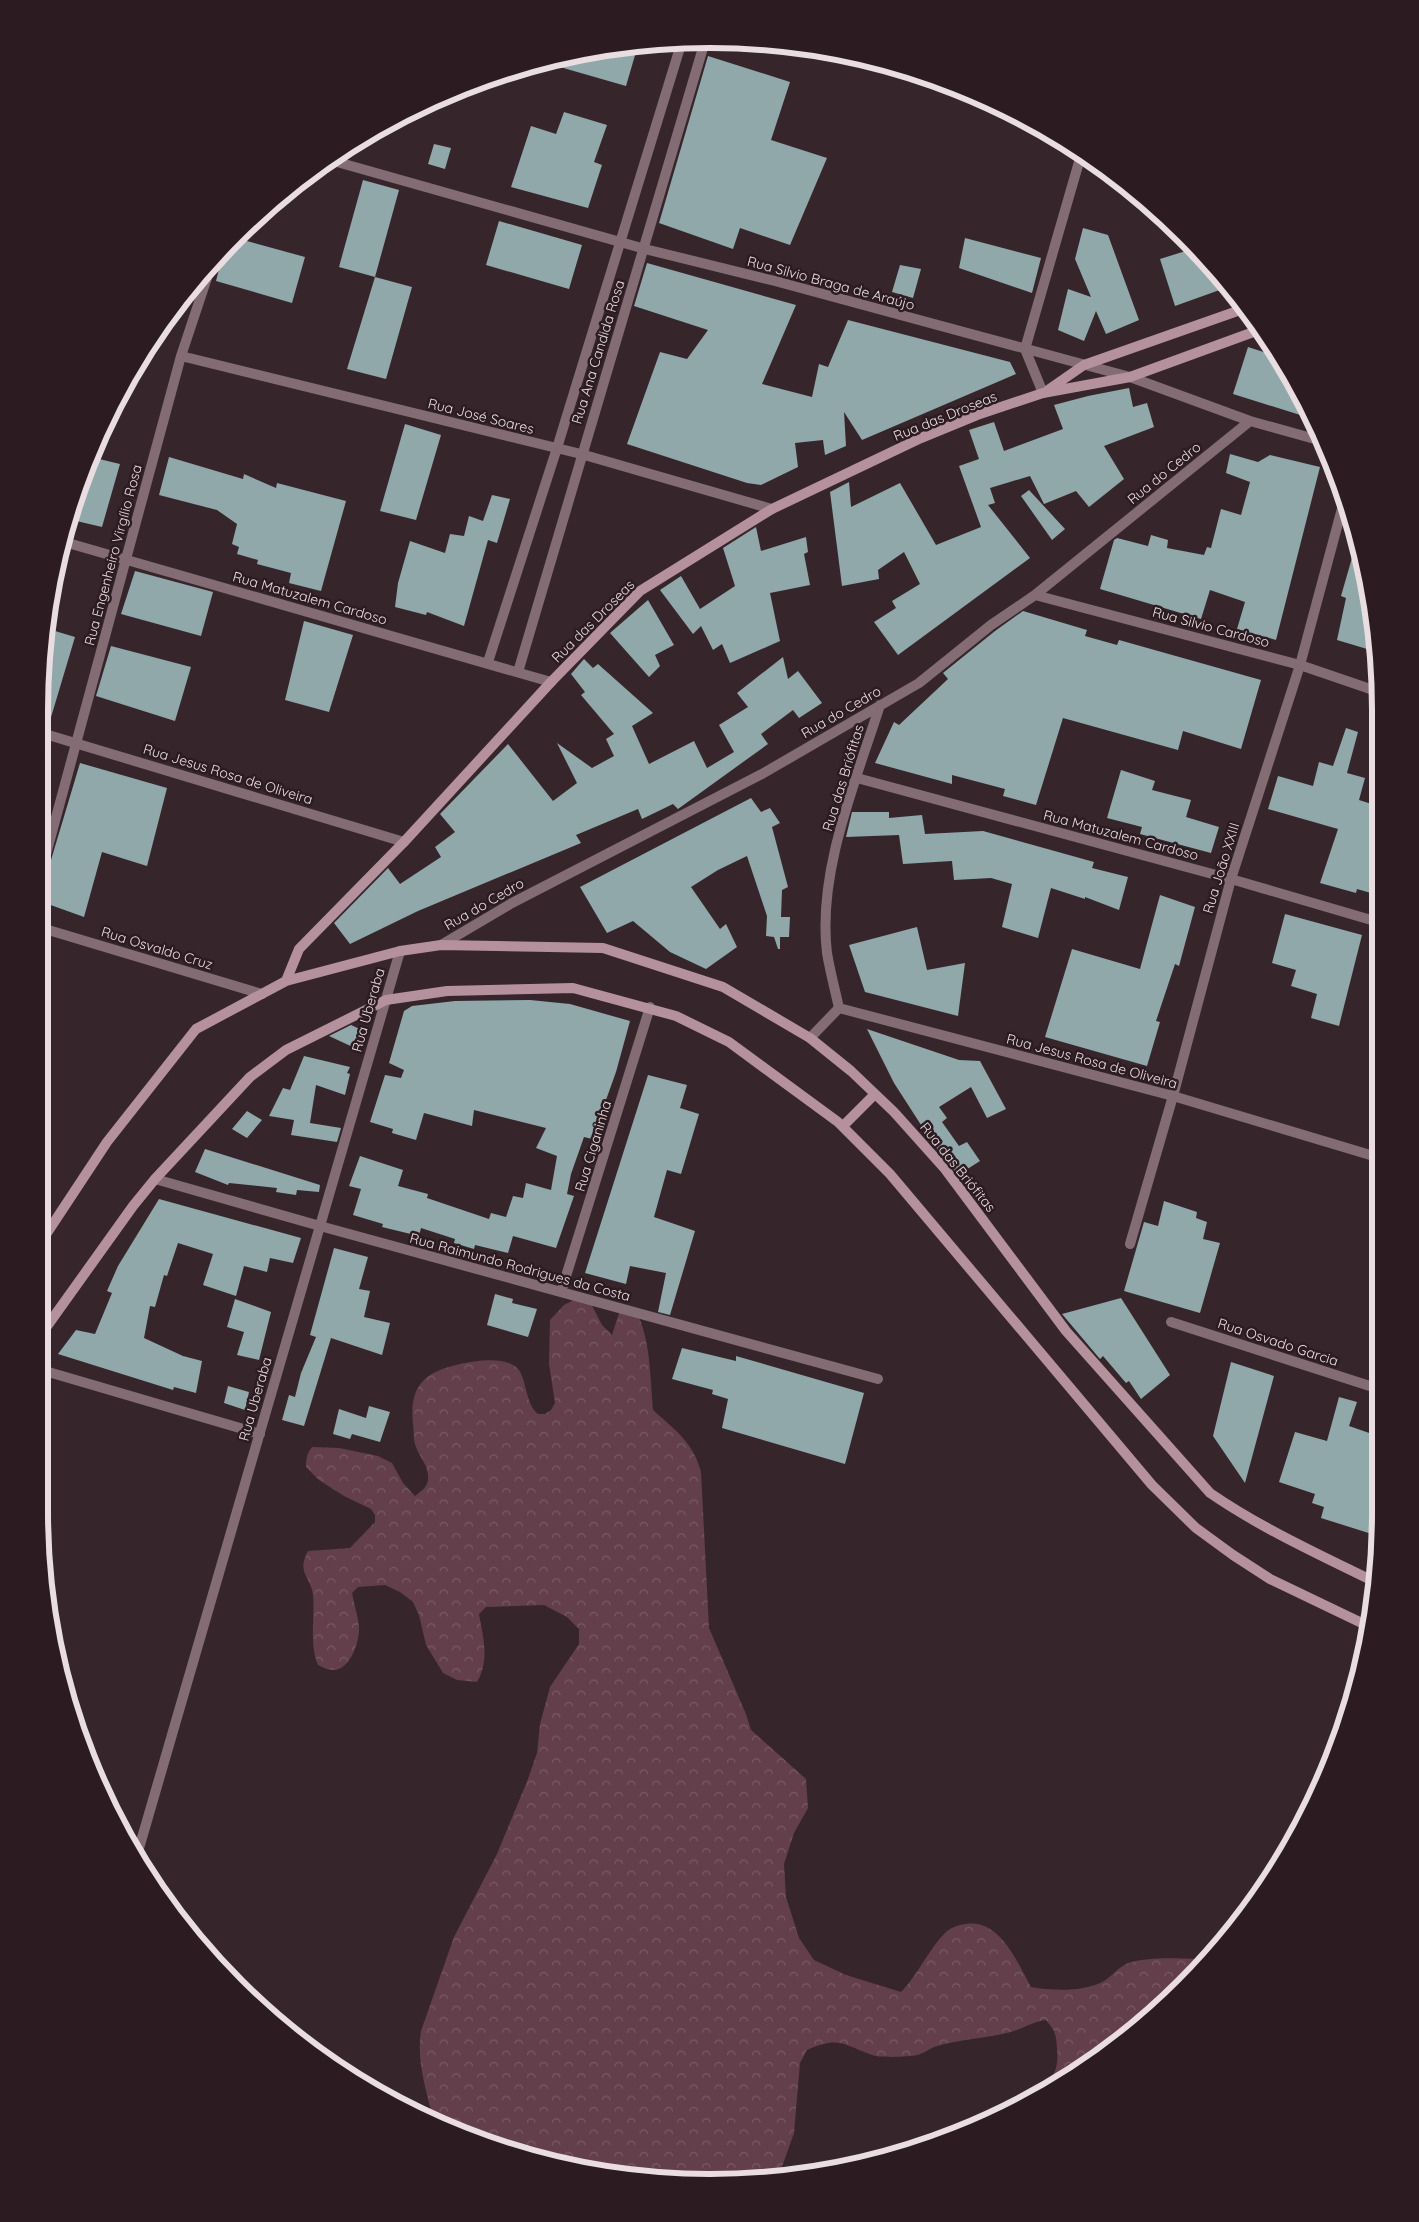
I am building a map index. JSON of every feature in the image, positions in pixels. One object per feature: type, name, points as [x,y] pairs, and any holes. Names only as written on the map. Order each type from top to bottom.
[{"type":"street","name":"Rua Ana Candida Rosa","points":[[518,672],[581,454],[645,249],[703,48]]},
{"type":"street","name":"Rua Ana Candida Rosa","points":[[488,662],[557,448],[680,49]]},
{"type":"street","points":[[1043,393],[1025,349],[1079,161]]},
{"type":"street","name":"Rua Silvio Braga de Araújo","points":[[338,162],[645,249],[775,281],[1130,377],[1250,421],[1313,438]]},
{"type":"street","name":"Rua Engenheiro Virgílio Rosa","points":[[48,844],[181,356],[207,279]]},
{"type":"street","points":[[1043,393],[1084,366],[1238,311]]},
{"type":"street","points":[[1043,393],[1130,377],[1253,332]]},
{"type":"street","name":"Rua José Soares","points":[[181,356],[581,454],[772,509]]},
{"type":"street","name":"Rua das Droseas","points":[[286,981],[299,949],[404,842],[552,682],[640,592],[772,509],[922,438],[977,415],[1043,393]]},
{"type":"street","name":"Rua do Cedro","points":[[48,1230],[106,1142],[196,1029],[286,981],[400,951],[441,945],[512,903],[762,774],[919,683],[990,625],[1035,595],[1250,421]]},
{"type":"street","name":"Rua João XXIII","points":[[1130,1244],[1231,879],[1300,665],[1341,512]]},
{"type":"street","name":"Rua Matuzalem Cardoso","points":[[69,544],[488,662],[552,682]]},
{"type":"street","name":"Rua Silvio Cardoso","points":[[1035,595],[1300,665],[1371,689]]},
{"type":"street","name":"Rua das Briófitas","points":[[839,1008],[827,952],[828,889],[831,862],[880,705]]},
{"type":"street","name":"Rua Jesus Rosa de Oliveira","points":[[48,735],[404,842]]},
{"type":"street","name":"Rua Matuzalem Cardoso","points":[[857,778],[1231,879],[1372,920]]},
{"type":"street","name":"Rua Osvaldo Cruz","points":[[48,930],[262,994]]},
{"type":"street","name":"Rua das Briófitas","points":[[441,945],[602,948],[724,987],[810,1038],[851,1071],[875,1094],[945,1169],[1066,1331],[1210,1493],[1236,1511],[1368,1578]]},
{"type":"street","name":"Rua Uberaba","points":[[139,1849],[400,951]]},
{"type":"street","points":[[48,1323],[133,1206],[155,1179],[250,1077],[286,1050],[386,1000],[448,991],[573,988],[650,1007],[676,1016],[729,1042],[782,1079],[843,1126],[890,1174],[1152,1485],[1196,1528],[1270,1579],[1362,1624]]},
{"type":"street","name":"Rua Ciganinha","points":[[561,1292],[650,1007]]},
{"type":"street","points":[[810,1038],[839,1008]]},
{"type":"street","name":"Rua Jesus Rosa de Oliveira","points":[[839,1008],[1172,1096],[1372,1155]]},
{"type":"street","points":[[843,1126],[875,1094]]},
{"type":"street","name":"Rua Raimundo Rodrigues da Costa","points":[[155,1179],[878,1379]]},
{"type":"street","name":"Rua Osvado Garcia","points":[[1171,1322],[1372,1387]]},
{"type":"street","points":[[48,1372],[260,1434]]},
{"type":"green space","points":[[576,1299],[589,1300],[602,1325],[612,1335],[621,1307],[635,1309],[647,1345],[653,1410],[676,1430],[688,1444],[698,1462],[701,1472],[709,1628],[751,1730],[806,1779],[808,1808],[794,1833],[784,1864],[786,1897],[799,1938],[814,1960],[846,1975],[901,1992],[945,1933],[950,1929],[966,1924],[978,1924],[989,1928],[998,1935],[1013,1955],[1031,1987],[1059,1990],[1078,1989],[1104,1981],[1126,1964],[1134,1961],[1177,1958],[1198,1959],[1178,1981],[1113,2038],[1047,2082],[1056,2069],[1057,2048],[1055,2035],[1046,2020],[1007,2033],[944,2044],[913,2056],[876,2056],[840,2043],[826,2043],[807,2050],[800,2063],[794,2133],[781,2170],[710,2174],[666,2173],[580,2162],[538,2152],[497,2139],[431,2113],[421,2066],[421,2031],[454,1937],[497,1854],[528,1779],[537,1753],[540,1724],[550,1687],[579,1644],[579,1629],[567,1617],[544,1605],[486,1607],[479,1614],[484,1640],[481,1674],[477,1682],[457,1680],[443,1673],[426,1645],[419,1615],[413,1602],[400,1592],[385,1585],[358,1587],[352,1593],[359,1627],[358,1640],[353,1654],[349,1661],[339,1669],[329,1670],[318,1665],[313,1640],[313,1595],[303,1565],[308,1551],[350,1548],[375,1522],[375,1515],[371,1509],[344,1496],[319,1480],[306,1467],[307,1459],[312,1447],[339,1448],[378,1456],[392,1463],[403,1483],[415,1496],[422,1491],[428,1482],[427,1470],[414,1441],[412,1411],[417,1390],[422,1383],[428,1376],[447,1367],[487,1360],[501,1361],[518,1369],[524,1380],[533,1409],[538,1414],[545,1414],[551,1410],[555,1403],[549,1364],[550,1320],[564,1305]]},
{"type":"building","points":[[636,52],[626,86],[556,66],[580,60]]},
{"type":"building","points":[[708,56],[790,82],[771,140],[827,158],[790,245],[740,228],[733,249],[659,223]]},
{"type":"building","points":[[564,112],[607,125],[594,162],[602,165],[588,208],[511,187],[531,126],[556,134]]},
{"type":"building","points":[[434,144],[451,148],[445,169],[428,164]]},
{"type":"building","points":[[363,180],[399,190],[375,277],[339,267]]},
{"type":"building","points":[[499,221],[582,245],[569,289],[486,265]]},
{"type":"building","points":[[1083,228],[1108,235],[1139,320],[1106,334],[1096,311],[1084,341],[1058,330],[1068,289],[1091,297],[1075,259]]},
{"type":"building","points":[[965,238],[1041,258],[1032,293],[959,268]]},
{"type":"building","points":[[242,240],[305,257],[292,303],[216,281],[220,264]]},
{"type":"building","points":[[1187,251],[1221,290],[1175,306],[1160,259]]},
{"type":"building","points":[[647,263],[796,305],[762,384],[812,397],[819,364],[828,367],[848,320],[1010,362],[1016,374],[862,440],[844,412],[846,446],[825,455],[823,440],[795,443],[798,467],[761,485],[747,483],[627,444],[660,352],[687,359],[708,330],[634,306]]},
{"type":"building","points":[[900,265],[921,269],[913,298],[892,292]]},
{"type":"building","points":[[375,277],[412,287],[386,379],[347,369]]},
{"type":"building","points":[[1248,347],[1267,353],[1302,416],[1233,394]]},
{"type":"building","points":[[1129,388],[1133,407],[1147,403],[1154,427],[1104,446],[1124,479],[1089,507],[1076,491],[1044,504],[1030,476],[990,488],[995,503],[988,505],[1030,558],[898,655],[874,622],[896,608],[892,601],[920,584],[904,552],[878,570],[879,579],[842,586],[830,492],[849,482],[851,507],[900,483],[936,545],[981,527],[959,466],[979,459],[969,430],[994,422],[1004,451],[1063,429],[1054,405]]},
{"type":"building","points":[[405,424],[441,435],[416,520],[380,511]]},
{"type":"building","points":[[1230,454],[1258,462],[1270,455],[1320,467],[1276,640],[1237,629],[1245,602],[1210,590],[1201,619],[1100,589],[1114,540],[1117,538],[1148,546],[1151,535],[1168,540],[1167,548],[1204,555],[1207,547],[1211,548],[1221,509],[1241,515],[1250,482],[1226,473]]},
{"type":"building","points":[[169,457],[243,479],[244,474],[276,488],[277,483],[346,501],[321,591],[289,583],[291,573],[257,564],[258,560],[237,554],[239,547],[232,544],[237,524],[217,510],[159,495]]},
{"type":"building","points":[[97,458],[120,464],[102,527],[75,521]]},
{"type":"building","points":[[1029,490],[1065,529],[1052,540],[1021,496]]},
{"type":"building","points":[[492,495],[510,499],[497,543],[488,540],[464,626],[427,612],[426,615],[395,607],[398,583],[410,541],[445,553],[450,534],[464,536],[469,516],[483,521]]},
{"type":"building","points":[[756,527],[761,551],[806,537],[808,552],[804,554],[810,585],[770,593],[780,641],[730,663],[722,644],[713,650],[701,626],[693,634],[660,590],[681,576],[700,609],[735,586],[723,548]]},
{"type":"building","points":[[1353,555],[1359,580],[1368,649],[1337,640],[1346,598],[1341,596]]},
{"type":"building","points":[[135,571],[213,592],[201,636],[121,614]]},
{"type":"building","points":[[648,600],[674,645],[655,655],[660,666],[649,677],[610,633]]},
{"type":"building","points":[[1023,611],[1087,630],[1085,636],[1117,645],[1119,640],[1261,680],[1241,749],[1183,731],[1178,750],[1063,718],[1036,805],[1003,796],[1005,789],[952,775],[952,784],[875,763],[894,722],[899,725],[948,679],[943,673]]},
{"type":"building","points":[[304,621],[353,635],[329,712],[285,700]]},
{"type":"building","points":[[52,630],[75,637],[49,724],[49,666]]},
{"type":"building","points":[[111,646],[191,667],[175,721],[96,696]]},
{"type":"building","points":[[783,657],[788,679],[798,671],[822,703],[799,718],[793,710],[761,734],[768,744],[678,809],[673,804],[642,819],[638,809],[576,835],[581,843],[418,911],[350,944],[334,923],[388,868],[400,884],[441,857],[435,847],[455,832],[440,814],[508,744],[553,801],[577,783],[557,743],[592,768],[614,756],[606,739],[614,734],[581,695],[585,692],[571,674],[584,659],[593,668],[598,664],[653,713],[632,726],[649,764],[694,741],[707,768],[734,752],[719,725],[748,707],[737,693]]},
{"type":"building","points":[[1346,728],[1358,732],[1347,773],[1365,778],[1359,800],[1372,804],[1372,893],[1357,889],[1356,893],[1320,883],[1338,829],[1268,809],[1278,776],[1313,786],[1319,762],[1333,766]]},
{"type":"building","points":[[80,763],[167,788],[147,866],[102,852],[84,917],[48,904],[48,870]]},
{"type":"building","points":[[1121,770],[1155,781],[1152,790],[1191,800],[1186,817],[1219,827],[1211,853],[1140,834],[1142,827],[1107,818]]},
{"type":"building","points":[[751,798],[761,812],[770,808],[780,823],[772,827],[788,887],[782,890],[781,917],[790,917],[789,937],[780,937],[780,949],[778,949],[774,937],[766,936],[767,916],[747,856],[718,870],[691,887],[720,929],[726,924],[737,947],[706,969],[670,952],[633,921],[607,933],[580,887]]},
{"type":"building","points":[[852,812],[889,812],[889,818],[922,815],[925,834],[983,831],[1094,862],[1092,868],[1128,877],[1119,910],[1085,897],[1085,899],[1051,888],[1038,938],[1002,927],[1012,884],[991,878],[954,880],[952,861],[903,864],[899,835],[846,837]]},
{"type":"building","points":[[1160,895],[1195,907],[1179,966],[1175,964],[1156,1021],[1160,1022],[1147,1066],[1045,1037],[1072,949],[1140,969]]},
{"type":"building","points":[[1285,914],[1362,935],[1339,1026],[1311,1018],[1317,994],[1291,986],[1296,970],[1272,963]]},
{"type":"building","points":[[917,927],[927,970],[965,963],[958,1016],[865,992],[849,945]]},
{"type":"building","points":[[530,1000],[570,1004],[630,1021],[616,1072],[592,1139],[584,1137],[571,1174],[567,1194],[574,1196],[556,1248],[513,1236],[508,1253],[475,1245],[474,1249],[454,1243],[455,1239],[421,1228],[419,1236],[382,1227],[383,1224],[353,1215],[361,1189],[349,1186],[360,1156],[403,1170],[398,1186],[428,1194],[427,1198],[489,1219],[491,1213],[506,1217],[513,1196],[523,1198],[526,1183],[551,1190],[557,1156],[536,1148],[546,1128],[474,1110],[472,1126],[424,1113],[416,1140],[392,1133],[393,1129],[370,1122],[385,1075],[401,1078],[404,1070],[389,1063],[404,1011],[412,1006],[455,1001]]},
{"type":"building","points":[[351,1025],[364,1031],[357,1049],[329,1036]]},
{"type":"building","points":[[867,1029],[959,1060],[980,1061],[1006,1109],[987,1118],[971,1087],[939,1107],[947,1118],[942,1122],[959,1146],[967,1142],[980,1161],[958,1175],[932,1142],[894,1083]]},
{"type":"building","points":[[304,1056],[350,1067],[347,1073],[350,1074],[345,1095],[316,1085],[310,1123],[341,1128],[337,1142],[291,1135],[294,1120],[269,1116],[283,1088],[290,1090]]},
{"type":"building","points":[[648,1075],[687,1085],[680,1108],[699,1114],[681,1174],[667,1170],[654,1217],[695,1231],[670,1315],[658,1312],[666,1273],[630,1266],[626,1284],[585,1273]]},
{"type":"building","points":[[247,1111],[262,1120],[247,1138],[232,1129]]},
{"type":"building","points":[[205,1149],[320,1185],[319,1192],[297,1190],[296,1195],[276,1192],[277,1188],[229,1183],[228,1185],[195,1172]]},
{"type":"building","points":[[159,1199],[301,1238],[293,1263],[270,1258],[267,1272],[244,1266],[236,1296],[203,1285],[213,1254],[178,1243],[167,1276],[164,1275],[155,1307],[150,1306],[144,1338],[183,1356],[202,1361],[196,1393],[174,1387],[173,1390],[58,1354],[76,1330],[95,1334],[112,1293],[107,1291],[118,1266]]},
{"type":"building","points":[[1164,1201],[1197,1212],[1196,1218],[1207,1222],[1203,1239],[1220,1243],[1200,1313],[1124,1291],[1144,1222],[1158,1226]]},
{"type":"building","points":[[334,1248],[368,1257],[359,1289],[370,1291],[364,1317],[390,1323],[382,1355],[331,1338],[304,1426],[282,1420],[289,1395],[295,1397],[301,1373],[316,1337],[310,1335]]},
{"type":"building","points":[[495,1294],[513,1299],[512,1303],[537,1309],[528,1337],[487,1325]]},
{"type":"building","points":[[1121,1298],[1170,1375],[1141,1399],[1129,1381],[1126,1383],[1103,1356],[1100,1359],[1062,1314]]},
{"type":"building","points":[[235,1299],[271,1312],[259,1360],[237,1355],[244,1332],[227,1327]]},
{"type":"building","points":[[682,1348],[736,1361],[736,1356],[864,1393],[845,1464],[722,1428],[728,1399],[712,1394],[713,1390],[672,1379]]},
{"type":"building","points":[[1231,1362],[1274,1376],[1245,1483],[1213,1436]]},
{"type":"building","points":[[228,1386],[249,1392],[245,1410],[224,1403]]},
{"type":"building","points":[[1339,1397],[1357,1402],[1349,1426],[1372,1434],[1371,1534],[1321,1518],[1324,1507],[1312,1503],[1315,1494],[1279,1482],[1295,1432],[1327,1441]]},
{"type":"building","points":[[369,1406],[390,1412],[380,1442],[352,1434],[350,1439],[333,1434],[339,1409],[366,1418]]}]
